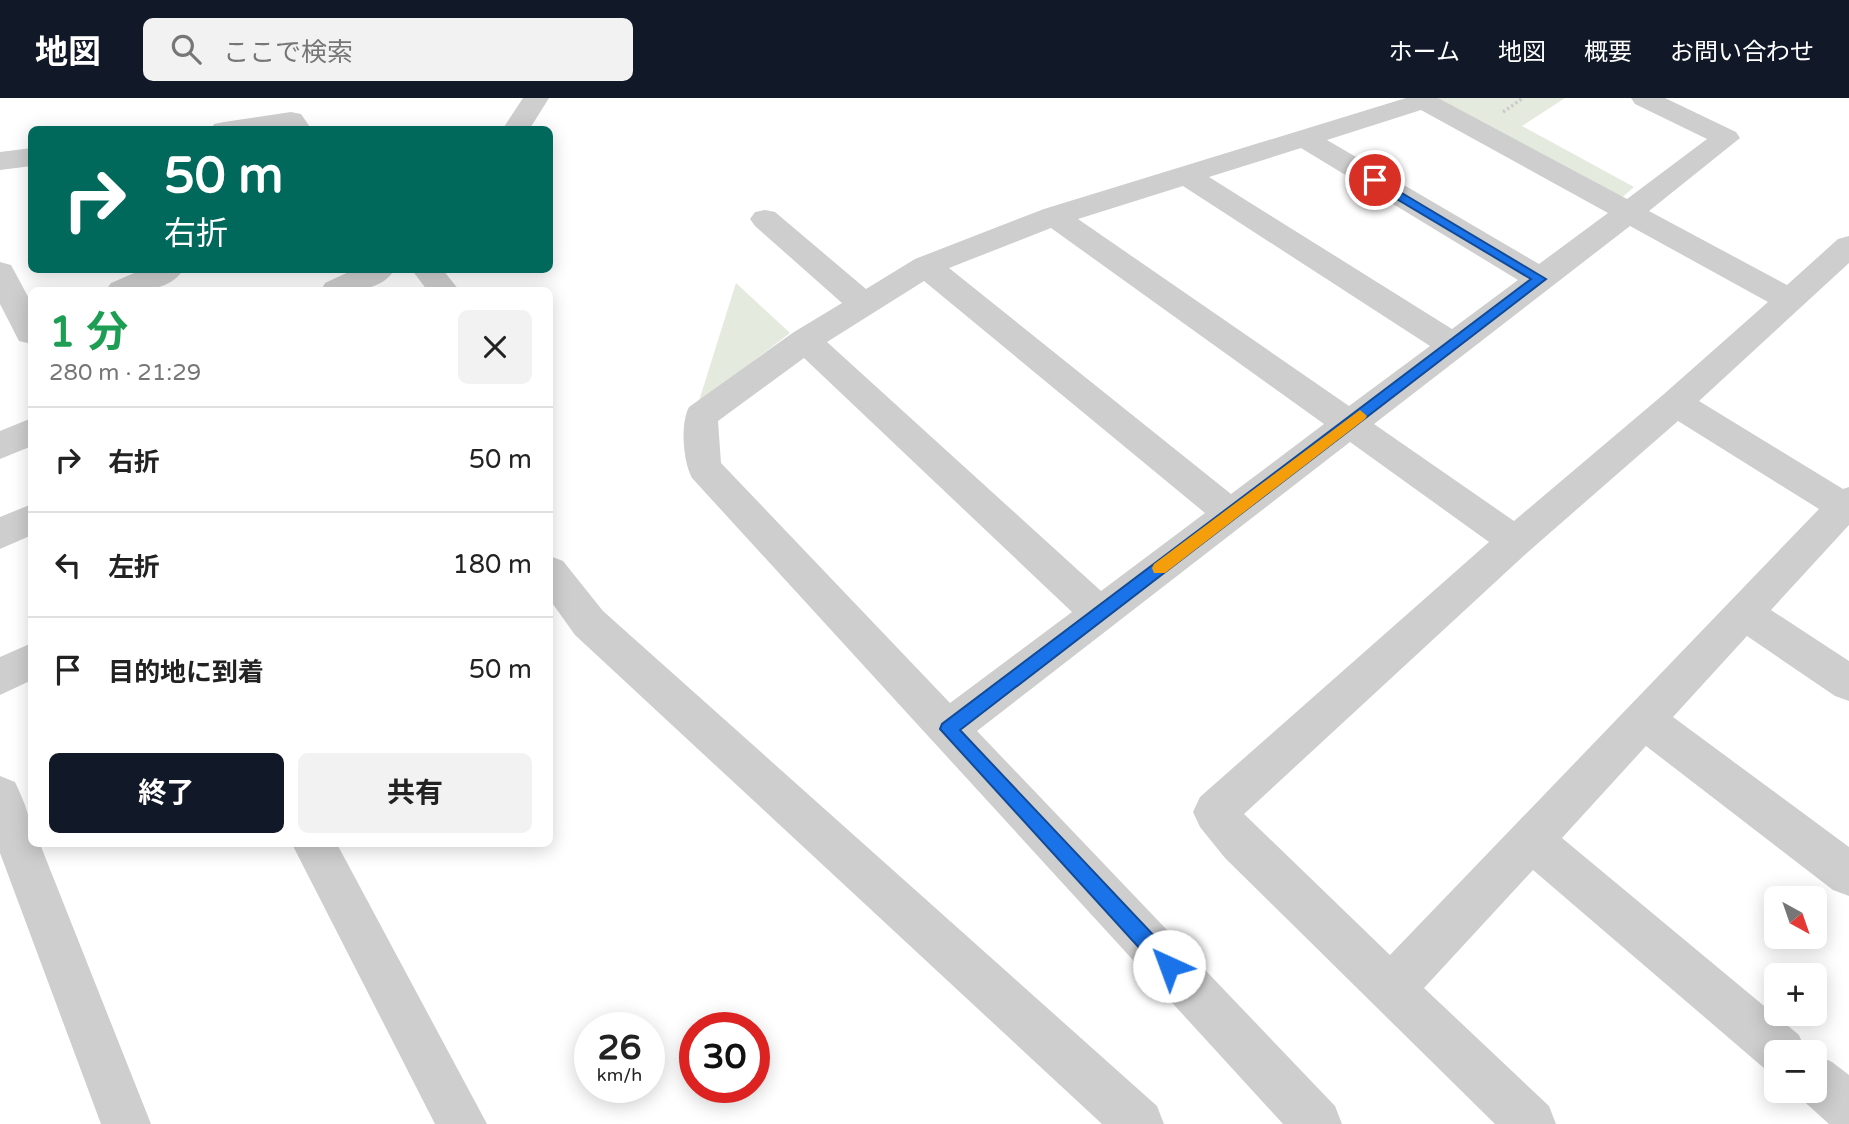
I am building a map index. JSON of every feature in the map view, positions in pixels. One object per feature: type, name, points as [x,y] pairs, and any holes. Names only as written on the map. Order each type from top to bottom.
[{"type":"street","points":[[518,126],[536,98]]},
{"type":"street","points":[[948,729],[1726,138],[1644,98]]},
{"type":"street","points":[[1317,1124],[704,468],[701,416],[804,340],[926,266],[1054,216],[1424,101],[1790,300]]},
{"type":"street","points":[[251,126],[291,120],[296,126]]},
{"type":"street","points":[[1304,138],[1540,279]]},
{"type":"street","points":[[0,161],[28,158]]},
{"type":"street","points":[[1186,175],[1453,345]]},
{"type":"street","points":[[1054,216],[1515,541]]},
{"type":"street","points":[[765,219],[864,304]]},
{"type":"street","points":[[1531,1124],[1241,843],[1215,812],[1515,541],[1676,403],[1849,246]]},
{"type":"street","points":[[926,266],[1231,514]]},
{"type":"street","points":[[0,272],[28,327]]},
{"type":"street","points":[[129,287],[161,273]]},
{"type":"street","points":[[342,287],[373,273]]},
{"type":"street","points":[[429,273],[441,287]]},
{"type":"street","points":[[0,347],[28,334]]},
{"type":"street","points":[[804,340],[1100,614]]},
{"type":"street","points":[[1392,988],[1643,719],[1847,506],[1676,403]]},
{"type":"street","points":[[0,446],[28,433]]},
{"type":"street","points":[[0,534],[28,520]]},
{"type":"street","points":[[553,576],[589,623],[1139,1124]]},
{"type":"street","points":[[1744,613],[1849,683]]},
{"type":"street","points":[[0,677],[28,662]]},
{"type":"street","points":[[1643,719],[1849,874]]},
{"type":"street","points":[[0,796],[126,1124]]},
{"type":"street","points":[[1531,840],[1769,1040]]},
{"type":"street","points":[[316,847],[462,1124]]},
{"type":"street","points":[[1827,1089],[1849,1108]]},
{"type":"shaded area","points":[[1419,98],[1565,98],[1522,126],[1634,187],[1619,200]]},
{"type":"shaded area","points":[[736,283],[790,333],[698,404]]},
{"type":"slow traffic","points":[[1159,568],[1360,416]]},
{"type":"route","points":[[1169,966],[948,729],[1540,279],[1375,180]]}]
